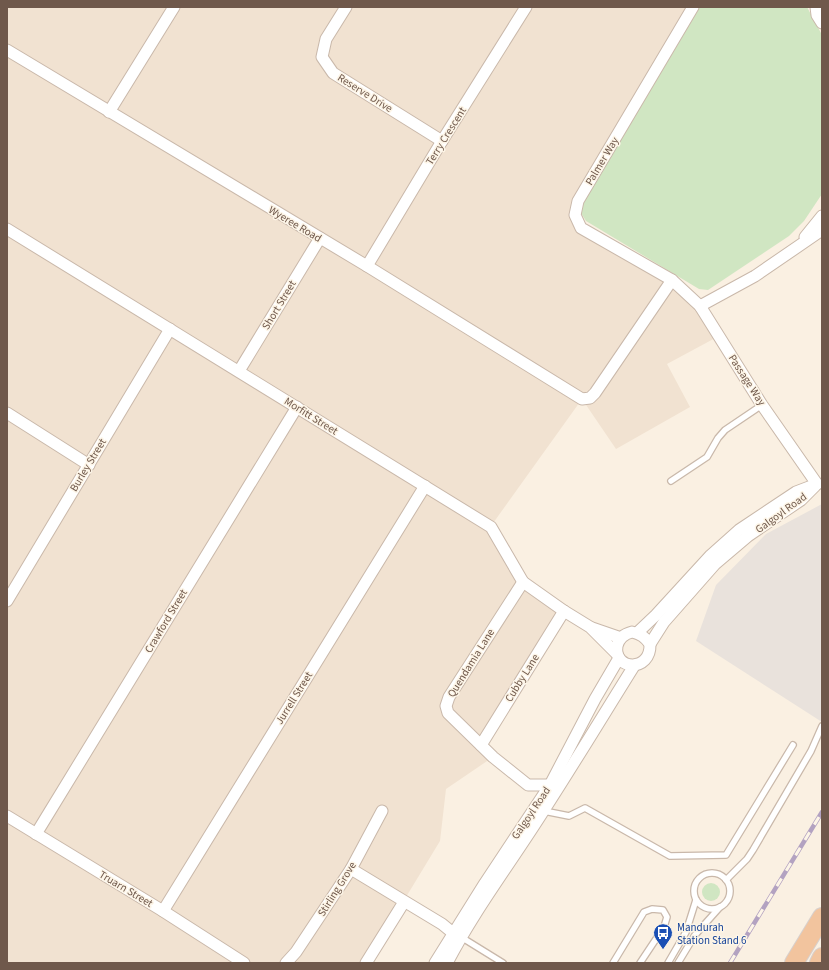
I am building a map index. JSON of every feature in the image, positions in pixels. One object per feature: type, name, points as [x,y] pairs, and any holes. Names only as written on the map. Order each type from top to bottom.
[{"type":"highway","points":[[794,963],[822,917]]},
{"type":"highway","points":[[819,963],[822,958]]},
{"type":"street","points":[[109,112],[174,7]]},
{"type":"street","name":"Reserve Drive","points":[[346,7],[326,39],[322,57],[333,73],[442,141]]},
{"type":"street","name":"Terry Crescent","points":[[367,266],[442,141],[526,7]]},
{"type":"street","name":"Palmer Way","points":[[672,280],[582,228],[575,214],[578,201],[693,7]]},
{"type":"street","points":[[816,7],[817,15],[822,23]]},
{"type":"street","name":"Wyeree Road","points":[[7,50],[367,266],[582,399],[590,398],[595,393],[672,280]]},
{"type":"street","points":[[798,246],[822,216]]},
{"type":"street","name":"Morfitt Street","points":[[7,229],[491,527],[523,582],[564,611],[590,627],[621,638]]},
{"type":"street","points":[[700,306],[755,276],[822,230]]},
{"type":"street","name":"Short Street","points":[[239,371],[320,238]]},
{"type":"street","name":"Passage Way","points":[[672,280],[700,306],[762,405],[817,484]]},
{"type":"street","name":"Burley Street","points":[[7,601],[170,329]]},
{"type":"street","name":"Crawford Street","points":[[36,834],[297,408]]},
{"type":"street","points":[[7,413],[89,465]]},
{"type":"street","name":"Galgoyl Road","points":[[637,633],[703,571],[715,564],[748,536],[801,500],[817,484]]},
{"type":"street","name":"Jurrell Street","points":[[163,911],[425,486]]},
{"type":"street","name":"Galgoyl Road","points":[[650,644],[664,622],[703,571]]},
{"type":"street","name":"Quendamia Lane","points":[[523,582],[449,697],[446,706],[448,713],[493,757],[531,786]]},
{"type":"street","name":"Cubby Lane","points":[[481,745],[564,611]]},
{"type":"street","name":"Morfitt Street","points":[[590,627],[618,656]]},
{"type":"street","points":[[632,632],[644,637],[650,644],[649,654],[646,660],[641,664],[634,666],[628,665],[618,656],[616,650],[621,638],[632,632]]},
{"type":"street","name":"Galgoyl Road","points":[[540,807],[550,785],[618,656]]},
{"type":"street","name":"Galgoyl Road","points":[[435,963],[457,935],[634,666]]},
{"type":"street","points":[[540,807],[531,786],[550,785]]},
{"type":"street","name":"Stirling Grove","points":[[286,963],[296,952],[351,869],[382,811]]},
{"type":"street","name":"Truarn Street","points":[[7,816],[163,911],[244,963]]},
{"type":"street","points":[[351,869],[442,924],[457,935]]},
{"type":"street","points":[[366,963],[404,902]]},
{"type":"street","name":"Galgoyl Road","points":[[446,963],[457,935]]},
{"type":"lane","points":[[671,481],[707,457],[724,430],[762,405]]},
{"type":"lane","points":[[726,880],[747,859],[753,850],[811,751],[822,726]]},
{"type":"lane","points":[[540,807],[569,816],[585,808],[670,856],[726,855],[794,745]]},
{"type":"lane","points":[[678,963],[696,935],[720,907],[725,904],[730,895],[729,884],[722,876],[716,873],[704,875],[696,883],[694,894],[696,900],[704,907],[710,909],[720,907]]},
{"type":"lane","points":[[668,963],[686,932],[696,900]]},
{"type":"lane","points":[[613,963],[644,912],[652,909],[663,910],[667,918],[664,927],[640,963]]},
{"type":"lane","points":[[457,935],[503,963]]},
{"type":"shaded area","points":[[7,7],[694,7],[578,201],[582,228],[672,280],[719,336],[667,364],[690,407],[616,449],[582,399],[491,526],[523,582],[564,611],[481,745],[493,757],[446,789],[440,841],[366,963],[7,963]]},
{"type":"shaded area","points":[[822,504],[822,722],[696,641],[716,585],[766,534]]},
{"type":"green space","points":[[700,7],[807,7],[822,35],[822,194],[804,221],[789,236],[708,290],[699,289],[586,221],[581,213],[583,203]]},
{"type":"green space","points":[[711,883],[717,886],[720,892],[717,898],[711,901],[705,898],[702,892],[705,886]]},
{"type":"railway","points":[[730,963],[822,812]]},
{"type":"place","name":"Mandurah Station Stand 6","points":[[663,950]]}]
